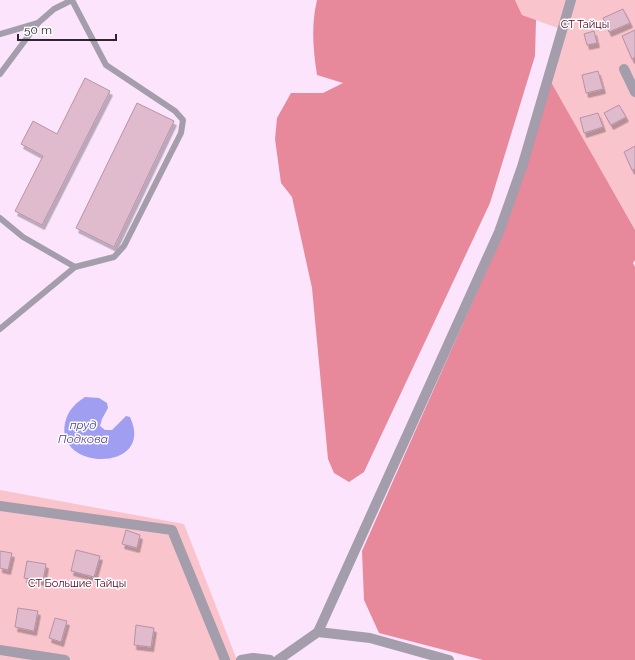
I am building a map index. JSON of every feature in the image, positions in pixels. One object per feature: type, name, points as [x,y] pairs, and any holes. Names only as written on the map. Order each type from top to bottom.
[{"type":"street","points":[[278,660],[318,632],[499,232],[522,167],[570,0]]},
{"type":"street","points":[[624,69],[635,92]]},
{"type":"street","points":[[0,506],[172,530],[225,660]]},
{"type":"street","points":[[318,632],[370,638],[449,660]]},
{"type":"street","points":[[0,650],[65,660]]},
{"type":"street","points":[[241,660],[253,658],[270,660]]},
{"type":"lane","points":[[0,74],[38,23],[54,9],[72,0],[106,65],[175,111],[182,120],[181,133],[124,246],[114,257],[75,267],[0,329]]},
{"type":"lane","points":[[0,34],[38,23]]},
{"type":"lane","points":[[0,218],[23,237],[75,267]]},
{"type":"green space","name":"СТ Тайцы","points":[[515,0],[635,0],[635,230],[551,82],[563,30],[522,15]]},
{"type":"green space","name":"СТ Большие Тайцы","points":[[0,490],[184,524],[237,660],[0,660]]},
{"type":"shaded area","points":[[317,0],[515,0],[522,15],[536,20],[535,56],[490,203],[364,472],[349,482],[334,473],[328,459],[312,288],[292,197],[281,183],[275,139],[277,118],[291,93],[323,93],[343,83],[317,75],[313,38]]},
{"type":"shaded area","points":[[551,82],[635,230],[635,260],[633,263],[635,267],[635,660],[483,660],[379,633],[364,600],[362,551],[504,231]]},
{"type":"water","name":"пруд Подкова","points":[[85,397],[99,398],[107,403],[108,408],[100,426],[105,430],[112,430],[126,416],[130,417],[134,435],[129,448],[118,456],[104,459],[88,457],[75,450],[66,439],[65,423],[68,415],[75,405]]},
{"type":"building","points":[[623,9],[630,23],[609,32],[603,18]]},
{"type":"building","points":[[635,30],[635,57],[632,59],[622,36]]},
{"type":"building","points":[[594,31],[597,43],[587,45],[584,34]]},
{"type":"building","points":[[598,71],[603,89],[586,93],[582,75]]},
{"type":"building","points":[[85,78],[110,91],[42,225],[15,211],[43,156],[21,144],[33,121],[57,134]]},
{"type":"building","points":[[137,103],[174,121],[114,247],[76,228]]},
{"type":"building","points":[[619,105],[626,117],[611,125],[604,113]]},
{"type":"building","points":[[598,113],[603,127],[584,133],[580,118]]},
{"type":"building","points":[[635,146],[635,169],[632,170],[624,152]]},
{"type":"building","points":[[126,530],[140,535],[137,548],[122,544]]},
{"type":"building","points":[[76,550],[100,556],[94,577],[71,571]]},
{"type":"building","points":[[0,551],[12,553],[8,570],[0,568]]},
{"type":"building","points":[[27,561],[46,564],[43,581],[24,578]]},
{"type":"building","points":[[18,608],[38,611],[34,631],[15,627]]},
{"type":"building","points":[[55,618],[67,621],[61,642],[49,638]]},
{"type":"building","points":[[136,625],[154,628],[151,647],[134,645]]}]
